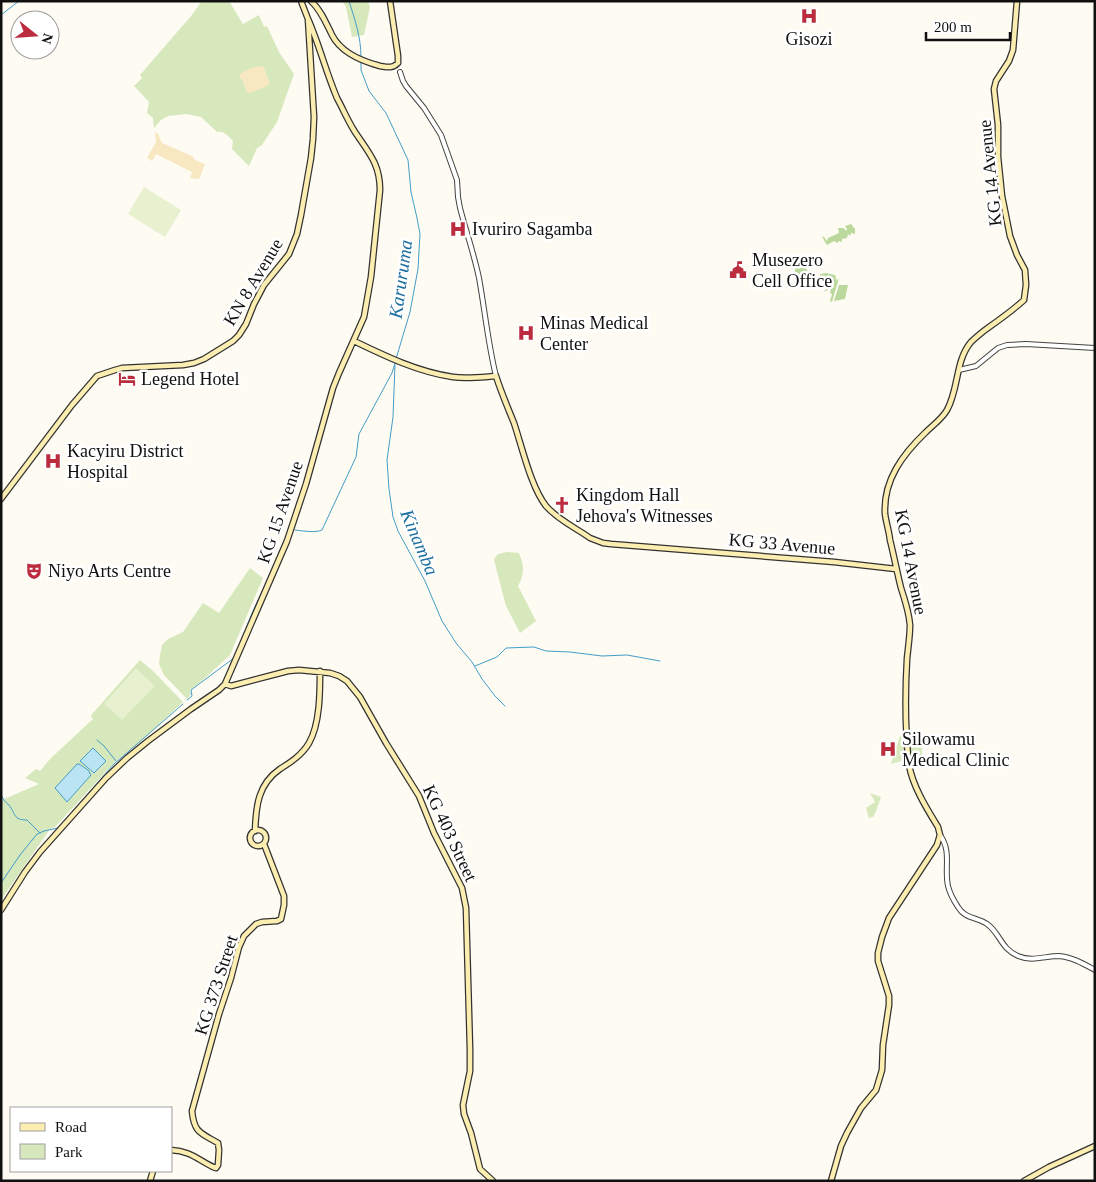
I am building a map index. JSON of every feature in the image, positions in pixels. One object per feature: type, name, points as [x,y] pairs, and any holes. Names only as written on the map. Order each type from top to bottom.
[{"type":"main road","name":"KN 8 Avenue","points":[[1,499],[72,405],[97,376],[122,368],[194,363],[226,346],[239,335],[264,285],[289,254],[297,234],[308,179],[313,139],[314,117],[308,18],[301,1]]},
{"type":"main road","points":[[311,1],[319,11],[335,41],[344,50],[357,58],[376,65],[392,68],[398,63],[398,56],[390,1]]},
{"type":"main road","name":"KG 14 Avenue","points":[[940,835],[915,785],[909,765],[906,706],[910,625],[885,514],[887,494],[894,470],[918,440],[947,410],[963,355],[970,343],[1012,312],[1024,300],[1025,270],[1012,241],[1002,196],[994,89],[996,80],[1009,61],[1013,50],[1017,1]]},
{"type":"main road","name":"KG 15 Avenue","points":[[1,910],[40,852],[99,785],[127,758],[153,737],[225,684],[287,541],[306,484],[338,373],[364,317],[380,195],[378,168],[350,123],[336,95],[308,18]]},
{"type":"main road","points":[[309,37],[315,36]]},
{"type":"main road","points":[[309,37],[317,42]]},
{"type":"main road","points":[[310,46],[317,42]]},
{"type":"main road","points":[[354,341],[409,365],[437,374],[464,378],[496,376]]},
{"type":"main road","name":"KG 33 Avenue","points":[[496,376],[541,499],[556,515],[590,538],[602,543],[611,544],[834,562],[896,569]]},
{"type":"main road","name":"KG 403 Street","points":[[225,684],[231,686],[294,670],[320,671],[340,676],[360,697],[419,796],[434,833],[462,888],[466,908],[470,1071],[463,1105],[480,1169],[493,1181]]},
{"type":"main road","points":[[257,830],[255,823],[256,810],[262,790],[268,780],[300,754],[312,738],[316,724],[320,671]]},
{"type":"main road","points":[[257,830],[264,832],[266,840],[262,845],[254,846],[250,841],[251,834],[257,830]]},
{"type":"main road","points":[[831,1181],[841,1146],[861,1108],[876,1090],[882,1070],[883,1045],[889,1005],[878,961],[882,937],[889,918],[935,848],[940,835]]},
{"type":"main road","name":"KG 373 Street","points":[[172,1150],[188,1153],[209,1166],[217,1167],[218,1165],[218,1143],[199,1131],[194,1123],[193,1103],[242,941],[247,932],[256,924],[280,919],[284,905],[284,896],[266,850],[262,845]]},
{"type":"main road","points":[[1024,1181],[1049,1167],[1095,1146]]},
{"type":"street","points":[[400,72],[406,86],[424,108],[441,136],[457,180],[458,198],[478,276],[486,315],[489,349],[496,376]]},
{"type":"street","points":[[959,370],[976,366],[998,348],[1007,345],[1026,344],[1095,348]]},
{"type":"street","points":[[940,835],[945,841],[948,853],[948,888],[961,912],[988,924],[1004,946],[1017,956],[1029,959],[1065,957],[1095,970]]},
{"type":"green space","points":[[202,1],[229,1],[243,24],[259,15],[264,27],[267,26],[279,52],[294,74],[277,122],[262,145],[257,148],[249,166],[232,149],[233,141],[224,133],[217,132],[201,117],[186,114],[168,116],[161,120],[154,128],[153,118],[147,113],[149,102],[134,86],[142,78],[140,75]],"holes":[[[263,66],[269,82],[247,92],[243,81]]]},
{"type":"green space","points":[[342,1],[368,1],[370,7],[364,35],[352,37],[346,7]]},
{"type":"green space","points":[[144,187],[181,210],[165,237],[128,214]]},
{"type":"green space","points":[[851,224],[855,229],[855,234],[851,233],[850,236],[848,234],[847,238],[842,239],[842,242],[839,241],[837,243],[834,241],[827,245],[822,236],[827,241],[828,238],[839,233],[838,228],[843,228],[847,231],[845,226]]},
{"type":"green space","points":[[802,263],[808,272],[795,280],[795,267]]},
{"type":"green space","points":[[820,274],[835,275],[837,281],[839,278],[832,302],[830,301],[831,288],[824,292],[829,285],[832,285],[833,281],[826,277],[816,280],[815,277],[820,277]]},
{"type":"green space","points":[[839,285],[848,285],[845,299],[834,301]]},
{"type":"green space","points":[[507,552],[519,553],[523,570],[518,586],[536,621],[520,633],[506,606],[494,559],[498,554]]},
{"type":"green space","points":[[250,568],[263,578],[230,655],[190,690],[191,694],[187,699],[164,675],[159,664],[162,645],[168,639],[183,632],[203,603],[219,613]]},
{"type":"green space","points":[[140,660],[183,702],[141,741],[116,761],[55,827],[50,829],[1,900],[1,798],[2,800],[39,784],[25,778],[36,769],[40,771],[50,759],[93,719],[91,716],[93,713]]},
{"type":"green space","points":[[136,668],[155,686],[122,720],[104,704]]},
{"type":"green space","points":[[900,736],[906,738],[908,759],[891,764]]},
{"type":"green space","points":[[908,738],[922,743],[922,756],[909,759]]},
{"type":"green space","points":[[870,793],[881,797],[873,817],[869,818],[866,808],[875,802]]},
{"type":"sand","points":[[263,66],[269,82],[268,86],[250,93],[247,92],[243,81],[239,77],[246,70]]},
{"type":"sand","points":[[155,132],[162,143],[205,164],[199,179],[190,178],[192,172],[156,154],[152,161],[147,158],[156,142]]},
{"type":"water","points":[[93,748],[106,761],[94,773],[80,761]]},
{"type":"water","points":[[77,764],[88,770],[91,775],[67,802],[55,788]]},
{"type":"waterway","points":[[1,15],[19,1]]},
{"type":"waterway","name":"Karuruma","points":[[349,1],[359,36],[361,57]]},
{"type":"waterway","name":"Karuruma","points":[[361,61],[361,70],[369,91],[386,113],[408,160],[411,192],[420,234],[418,269],[410,312],[396,359]]},
{"type":"waterway","name":"Karuruma","points":[[295,530],[312,532],[322,530],[356,457],[359,434],[392,373],[395,363]]},
{"type":"waterway","name":"Kinamba","points":[[395,365],[393,417],[387,460],[393,517],[398,531],[425,581],[442,621],[482,679],[505,706]]},
{"type":"waterway","points":[[242,638],[271,573]]},
{"type":"waterway","points":[[475,666],[497,657],[506,648],[534,647],[546,651],[602,656],[627,655],[660,661]]},
{"type":"waterway","points":[[187,700],[192,696],[191,690],[234,658]]},
{"type":"waterway","points":[[1,883],[37,834],[58,828],[114,764],[183,704]]},
{"type":"waterway","points":[[97,740],[116,761]]},
{"type":"waterway","points":[[1,795],[17,818],[27,820],[40,833]]},
{"type":"place","name":"Gisozi","points":[[809,16]]},
{"type":"place","name":"Ivuriro Sagamba","points":[[458,229]]},
{"type":"place","name":"Musezero Cell Office","points":[[738,270]]},
{"type":"place","name":"Minas Medical Center","points":[[526,333]]},
{"type":"place","name":"Legend Hotel","points":[[127,379]]},
{"type":"place","name":"Kacyiru District Hospital","points":[[53,461]]},
{"type":"place","name":"Kingdom Hall Jehova's Witnesses","points":[[562,505]]},
{"type":"place","name":"Niyo Arts Centre","points":[[34,571]]},
{"type":"place","name":"Silowamu Medical Clinic","points":[[888,749]]}]
